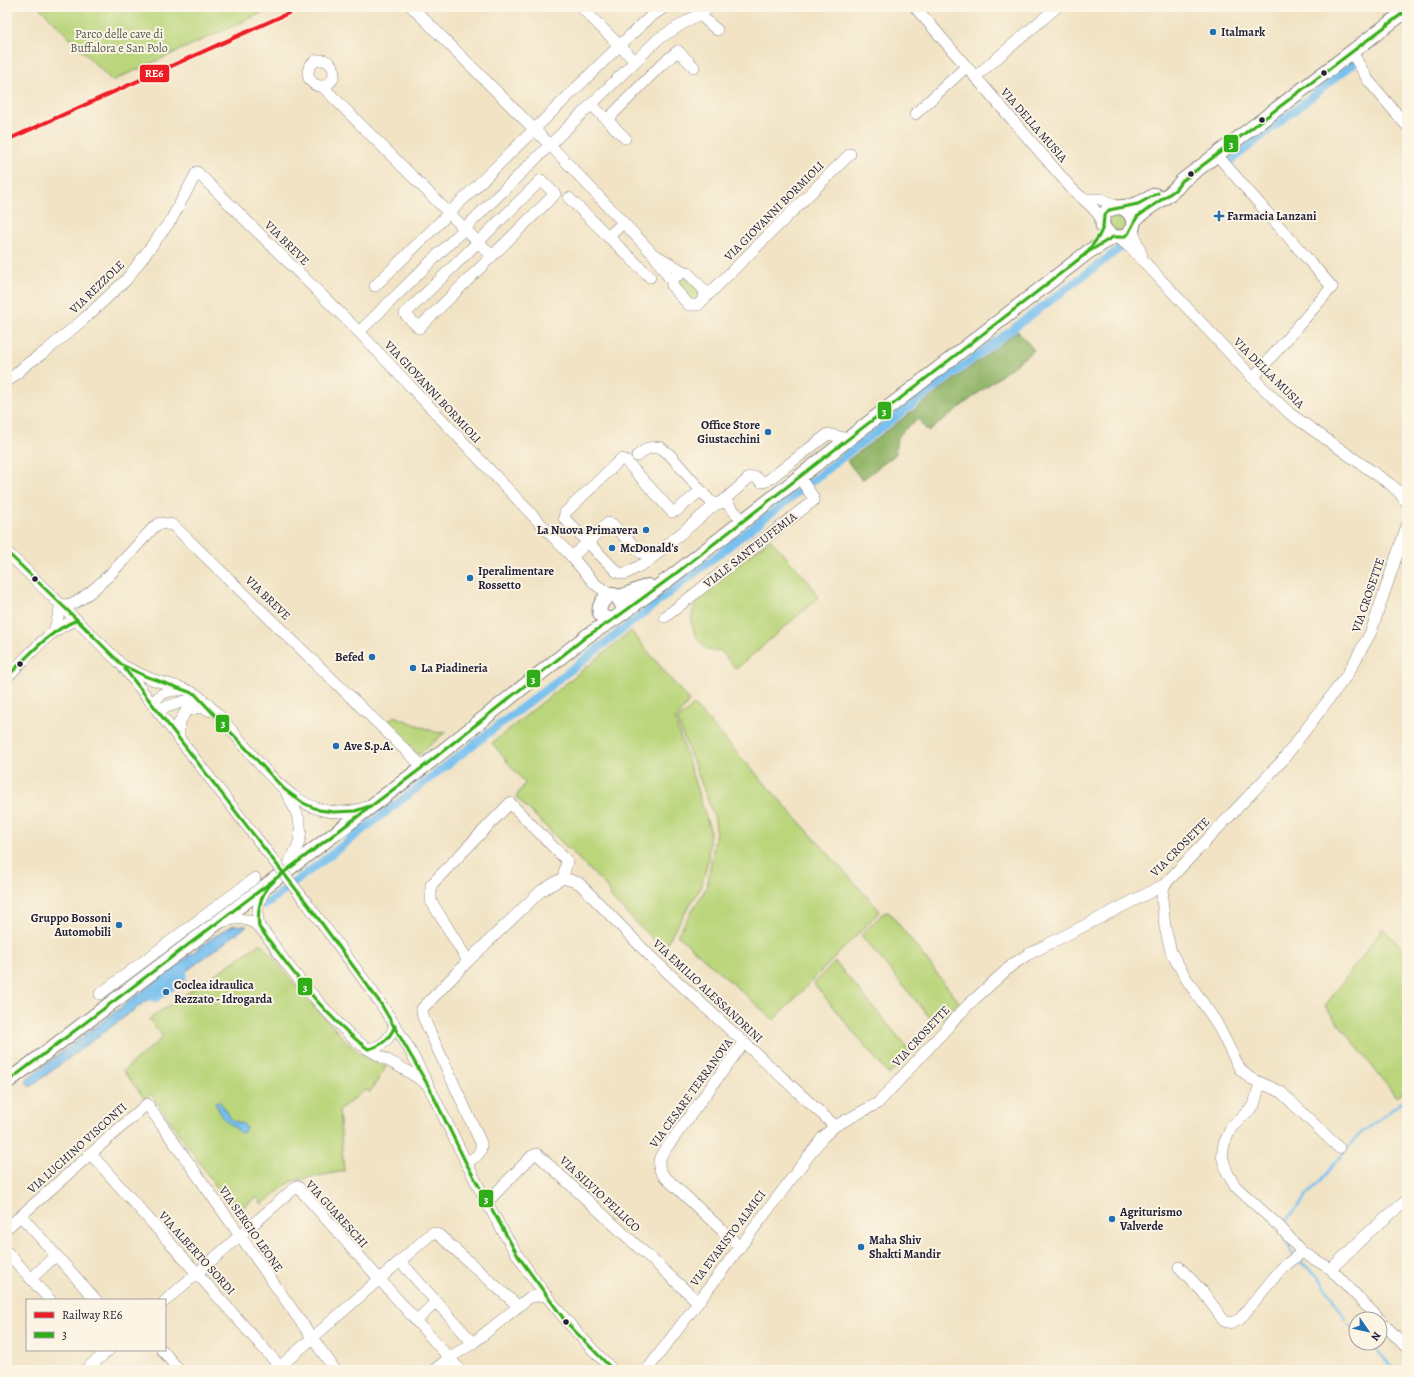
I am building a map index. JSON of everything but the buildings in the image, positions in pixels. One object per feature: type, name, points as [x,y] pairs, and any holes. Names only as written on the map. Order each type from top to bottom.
[{"type":"main road","points":[[7,1082],[376,804],[587,636],[665,582],[743,521],[801,481],[848,439],[1088,252],[1116,237],[1128,234],[1143,212],[1175,190],[1182,181],[1216,154],[1407,10]]},
{"type":"main road","points":[[1380,31],[1407,19]]},
{"type":"main road","points":[[1088,252],[1103,224],[1106,212],[1146,200],[1170,185],[1182,181]]},
{"type":"main road","points":[[1120,207],[1129,212],[1133,225]]},
{"type":"main road","points":[[1103,224],[1107,233],[1116,237]]},
{"type":"main road","points":[[587,636],[603,599],[641,590],[699,554]]},
{"type":"main road","points":[[615,597],[622,604],[617,616]]},
{"type":"main road","points":[[600,608],[607,618],[617,616]]},
{"type":"street","name":"VIA GIOVANNI BORMIOLI","points":[[412,7],[550,146],[654,255],[672,282],[674,289],[689,305],[698,305],[705,294],[716,287],[850,154]]},
{"type":"street","points":[[581,7],[635,61]]},
{"type":"street","points":[[375,286],[619,46],[650,17],[666,7]]},
{"type":"street","points":[[359,332],[463,228],[550,146],[658,39],[710,7]]},
{"type":"street","name":"VIA DELLA MUSIA","points":[[915,7],[1072,189],[1084,199],[1103,224]]},
{"type":"street","points":[[975,77],[1057,7]]},
{"type":"street","points":[[699,14],[717,30]]},
{"type":"street","points":[[607,120],[662,64],[678,51],[694,67]]},
{"type":"street","points":[[1352,52],[1368,80],[1407,126]]},
{"type":"street","points":[[915,114],[966,67]]},
{"type":"street","points":[[323,86],[492,256]]},
{"type":"street","points":[[592,105],[625,138]]},
{"type":"street","points":[[1216,154],[1332,287],[1253,378]]},
{"type":"street","name":"VIA BREVE","points":[[197,172],[359,332]]},
{"type":"street","name":"VIA REZZOLE","points":[[7,382],[27,364],[46,351],[126,280],[171,220],[197,172]]},
{"type":"street","points":[[541,180],[555,194],[492,256],[419,328],[405,314],[541,180]]},
{"type":"street","points":[[569,198],[650,277]]},
{"type":"street","points":[[1084,199],[1101,200],[1120,207]]},
{"type":"street","points":[[608,237],[623,223]]},
{"type":"street","name":"VIA DELLA MUSIA","points":[[1133,225],[1144,262]]},
{"type":"street","name":"VIA DELLA MUSIA","points":[[1116,237],[1133,250],[1253,378],[1289,413],[1390,484],[1407,500]]},
{"type":"street","name":"VIA GIOVANNI BORMIOLI","points":[[654,255],[688,273],[705,294]]},
{"type":"street","points":[[672,282],[679,273],[684,272]]},
{"type":"street","name":"VIA GIOVANNI BORMIOLI","points":[[359,332],[444,424],[572,557],[589,578]]},
{"type":"street","points":[[700,490],[676,511],[672,512],[625,460],[619,460],[564,515],[565,520],[620,574],[625,574],[647,562],[654,554],[750,477],[756,477],[761,482],[766,481],[828,434],[848,439]]},
{"type":"street","points":[[636,456],[648,448],[660,447],[670,455],[711,503],[720,502],[743,521]]},
{"type":"street","name":"VIALE SANT'EUFEMIA","points":[[665,616],[811,503],[813,499],[811,494],[801,481]]},
{"type":"street","name":"VIA BREVE","points":[[92,590],[154,527],[160,523],[173,525],[423,767]]},
{"type":"street","points":[[572,557],[606,524],[610,523],[641,553],[642,559],[637,567]]},
{"type":"street","name":"VIA CROSETTE","points":[[835,1126],[878,1102],[968,1005],[1012,965],[1027,955],[1164,885],[1282,760],[1347,675],[1371,632],[1407,525]]},
{"type":"street","points":[[7,552],[122,664],[309,906],[395,1026],[429,1087],[487,1202],[507,1238],[534,1280],[580,1337],[613,1370]]},
{"type":"street","points":[[641,553],[654,554]]},
{"type":"street","points":[[589,578],[600,589],[615,597]]},
{"type":"street","points":[[589,578],[596,591],[600,608]]},
{"type":"street","points":[[61,605],[70,605],[77,602],[92,590]]},
{"type":"street","points":[[77,620],[78,613],[92,590]]},
{"type":"street","points":[[54,632],[61,605]]},
{"type":"street","points":[[7,677],[54,632],[68,623],[77,620]]},
{"type":"street","points":[[122,664],[145,676],[196,694],[284,788],[303,803],[324,811],[334,812],[355,811],[376,804]]},
{"type":"street","points":[[155,706],[158,697],[165,692],[185,690]]},
{"type":"street","points":[[155,706],[167,707],[189,699],[205,703]]},
{"type":"street","points":[[179,738],[179,723],[186,711],[200,707],[213,712]]},
{"type":"street","points":[[259,927],[257,918],[260,900],[295,852],[301,830],[298,814],[284,788]]},
{"type":"street","points":[[466,1163],[478,1156],[481,1150],[481,1143],[422,1013],[424,1006],[468,961],[542,891],[563,878],[567,861],[510,803],[430,885],[431,901],[468,961]]},
{"type":"street","points":[[115,1000],[102,989],[139,965],[256,878]]},
{"type":"street","name":"VIA EMILIO ALESSANDRINI","points":[[563,878],[579,883],[653,958],[835,1126]]},
{"type":"street","points":[[1164,885],[1162,899],[1165,927],[1171,952],[1187,980],[1216,1022],[1240,1069],[1250,1078],[1281,1092],[1339,1148]]},
{"type":"street","points":[[218,923],[240,919],[252,922],[259,927],[285,962],[350,1035],[368,1049],[402,1067],[429,1087]]},
{"type":"street","points":[[139,965],[147,976]]},
{"type":"street","points":[[368,1049],[383,1044],[390,1037],[395,1026]]},
{"type":"street","name":"VIA CESARE TERRANOVA","points":[[739,1246],[664,1176],[658,1163],[662,1154],[744,1042]]},
{"type":"street","points":[[1260,1083],[1254,1105],[1231,1128],[1224,1144],[1222,1156],[1226,1172],[1235,1186],[1281,1228],[1302,1252],[1331,1269],[1371,1311]]},
{"type":"street","name":"VIA LUCHINO VISCONTI","points":[[7,1228],[147,1104]]},
{"type":"street","name":"VIA SERGIO LEONE","points":[[147,1104],[335,1370]]},
{"type":"street","name":"VIA EVARISTO ALMICI","points":[[647,1370],[811,1150],[822,1137],[835,1126]]},
{"type":"street","name":"VIA ALBERTO SORDI","points":[[90,1153],[198,1272],[280,1369]]},
{"type":"street","name":"VIA SILVIO PELLICO","points":[[487,1202],[532,1156],[537,1154],[697,1301]]},
{"type":"street","name":"VIA GUARESCHI","points":[[166,1300],[297,1186],[460,1370]]},
{"type":"street","points":[[1331,1269],[1368,1233],[1407,1200]]},
{"type":"street","points":[[21,1216],[56,1255],[91,1298]]},
{"type":"street","points":[[280,1369],[312,1338],[432,1233],[436,1233],[518,1306]]},
{"type":"street","points":[[7,1252],[49,1299]]},
{"type":"street","points":[[1179,1267],[1203,1292],[1224,1320],[1232,1323],[1240,1319],[1281,1269],[1302,1252]]},
{"type":"street","points":[[31,1279],[56,1255]]},
{"type":"street","points":[[400,1261],[473,1343]]},
{"type":"street","points":[[530,1297],[534,1280]]},
{"type":"street","points":[[434,1370],[449,1358],[473,1343],[530,1297],[546,1295]]},
{"type":"street","points":[[416,1321],[436,1302]]},
{"type":"street","points":[[1388,1329],[1407,1348]]},
{"type":"street","points":[[163,1351],[179,1370]]},
{"type":"street","points":[[85,1370],[101,1352]]},
{"type":"green space","name":"Parco delle cave di Buffalora e San Polo","points":[[39,7],[275,7],[112,81]]},
{"type":"green space","points":[[1117,212],[1128,218],[1125,230],[1113,231],[1108,220],[1109,217]]},
{"type":"green space","points":[[685,277],[698,289],[700,295],[697,300],[690,300],[676,283]]},
{"type":"green space","points":[[1018,331],[1034,350],[928,432],[918,419],[898,437],[896,454],[862,480],[847,461]]},
{"type":"green space","points":[[770,539],[809,582],[818,598],[736,669],[720,650],[709,650],[700,642],[694,630],[692,619],[694,609],[698,600],[705,591]]},
{"type":"green space","points":[[631,631],[689,701],[675,720],[710,830],[708,860],[702,885],[663,949],[612,899],[606,886],[516,797],[525,783],[492,743]]},
{"type":"green space","points":[[694,705],[880,911],[774,1020],[677,935],[707,887],[716,831],[715,819],[677,720]]},
{"type":"green space","points":[[394,716],[435,732],[441,733],[447,731],[418,755],[387,726],[387,723]]},
{"type":"green space","points":[[887,912],[890,913],[959,1002],[936,1025],[861,935],[882,914]]},
{"type":"green space","points":[[1383,928],[1407,952],[1407,1089],[1396,1097],[1325,1006]]},
{"type":"green space","points":[[261,943],[297,987],[348,1043],[360,1053],[386,1067],[370,1092],[365,1090],[339,1110],[344,1171],[292,1181],[262,1204],[257,1197],[235,1213],[151,1094],[145,1099],[123,1071],[163,1037],[149,1019]]},
{"type":"green space","points":[[835,962],[911,1052],[889,1075],[814,984]]},
{"type":"water","points":[[234,925],[247,926],[30,1087],[25,1080],[215,936]]},
{"type":"water","points":[[219,1101],[232,1120],[243,1124],[246,1127],[244,1132],[241,1133],[223,1118],[215,1102]]},
{"type":"waterway","points":[[1229,162],[1353,64]]},
{"type":"waterway","points":[[265,905],[581,662],[848,453],[1123,246]]},
{"type":"waterway","points":[[144,995],[156,998],[182,979],[184,965]]},
{"type":"waterway","points":[[1282,1225],[1359,1135],[1407,1098]]},
{"type":"waterway","points":[[1285,1240],[1293,1255]]},
{"type":"waterway","points":[[1297,1259],[1319,1277],[1346,1320]]},
{"type":"waterway","points":[[1377,1351],[1396,1370]]},
{"type":"rail line","name":"RE6","points":[[7,140],[302,7]]},
{"type":"transit line","name":"3","points":[[7,1082],[423,767],[587,636],[617,617],[670,578],[1088,252],[1113,237],[1123,237],[1128,234],[1137,217],[1175,190],[1182,181],[1407,10]]},
{"type":"transit line","name":"3","points":[[1085,255],[1099,236],[1103,227],[1104,216],[1109,210],[1138,204],[1158,193]]},
{"type":"transit line","name":"3","points":[[7,552],[93,635]]},
{"type":"transit line","name":"3","points":[[77,620],[122,665],[145,676],[195,694],[284,789],[303,803],[319,810],[334,812],[355,811],[370,806]]},
{"type":"transit line","name":"3","points":[[7,677],[31,652],[48,638],[57,631],[77,620]]},
{"type":"transit line","name":"3","points":[[125,669],[309,906],[381,1004],[429,1087],[466,1163],[518,1256],[566,1322],[613,1370]]},
{"type":"transit line","name":"3","points":[[274,881],[265,891],[260,902],[259,927],[309,992],[337,1022],[368,1049],[381,1044],[390,1035],[395,1026]]},
{"type":"place","name":"Italmark","points":[[1213,32]]},
{"type":"place","name":"Farmacia Lanzani","points":[[1219,216]]},
{"type":"place","name":"Office Store Giustacchini","points":[[768,432]]},
{"type":"place","name":"La Nuova Primavera","points":[[646,530]]},
{"type":"place","name":"McDonald's","points":[[612,548]]},
{"type":"place","name":"Iperalimentare Rossetto","points":[[470,578]]},
{"type":"place","name":"Befed","points":[[372,657]]},
{"type":"place","name":"La Piadineria","points":[[413,668]]},
{"type":"place","name":"Ave S.p.A.","points":[[336,746]]},
{"type":"place","name":"Gruppo Bossoni Automobili","points":[[119,925]]},
{"type":"place","name":"Coclea idraulica Rezzato - Idrogarda","points":[[166,992]]},
{"type":"place","name":"Agriturismo Valverde","points":[[1112,1219]]},
{"type":"place","name":"Maha Shiv Shakti Mandir","points":[[861,1247]]}]
